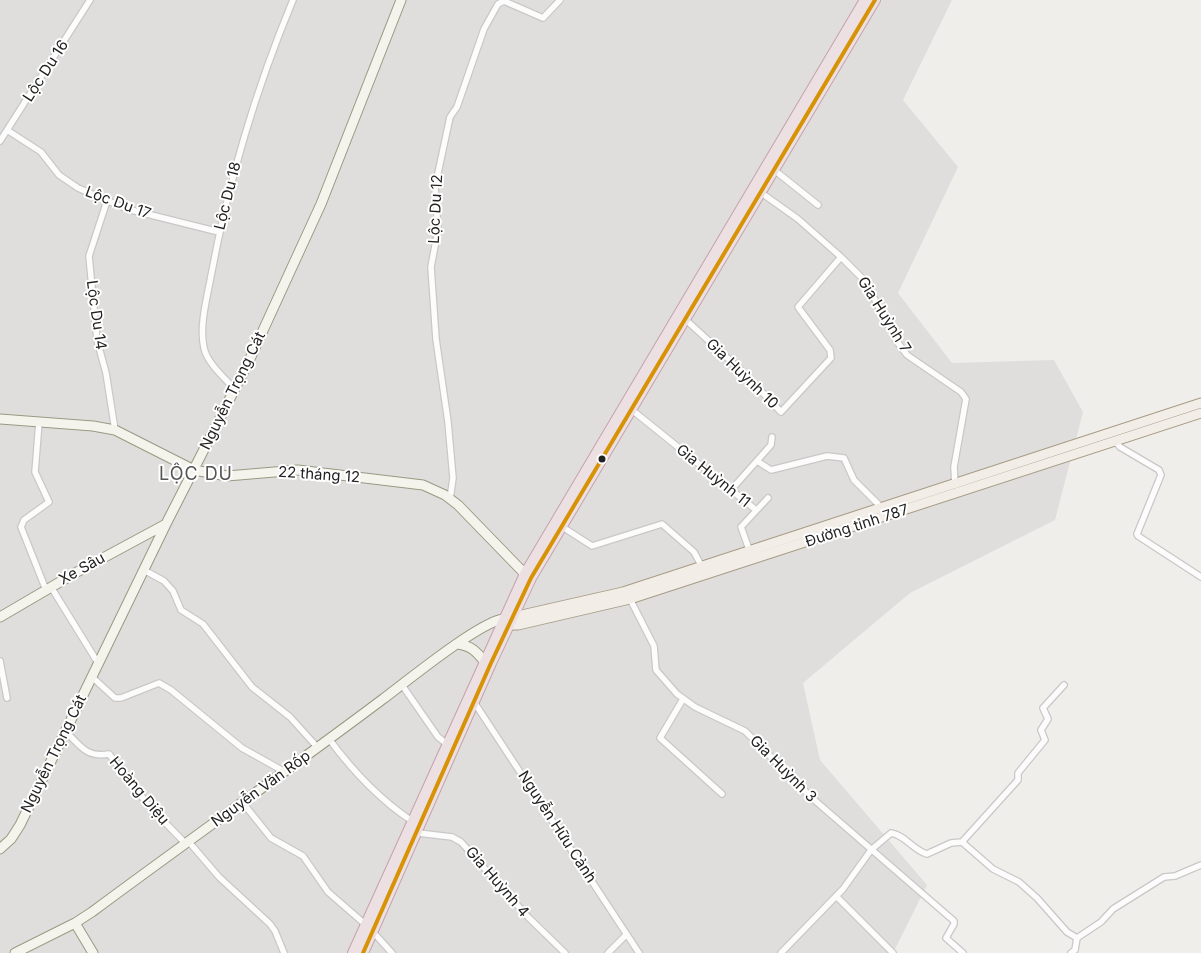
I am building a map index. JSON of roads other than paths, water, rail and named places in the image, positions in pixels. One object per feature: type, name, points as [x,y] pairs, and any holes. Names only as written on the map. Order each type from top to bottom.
[{"type":"highway","points":[[354,953],[370,929],[418,833],[528,576],[865,0]]},
{"type":"highway","points":[[528,576],[562,526],[686,320],[756,189],[773,169],[875,0]]},
{"type":"highway","points":[[364,953],[370,929],[412,821],[484,661],[508,620]]},
{"type":"main road","name":"Đường tỉnh 787","points":[[508,620],[608,596],[750,552],[1201,403]]},
{"type":"main road","name":"Đường tỉnh 787","points":[[508,620],[537,621],[630,599],[1201,412]]},
{"type":"street","name":"Lộc Du 16","points":[[0,141],[90,0]]},
{"type":"street","name":"Lộc Du 18","points":[[235,390],[208,357],[202,337],[219,232],[250,111],[293,0]]},
{"type":"street","name":"Nguyễn Trọng Cát","points":[[0,849],[11,839],[20,825],[166,524],[235,390],[321,204],[401,0]]},
{"type":"street","name":"Lộc Du 12","points":[[450,499],[453,478],[448,422],[436,339],[431,267],[438,230],[435,187],[442,151],[450,117],[457,107],[484,29],[498,4],[504,1],[544,18],[560,0]]},
{"type":"street","name":"Lộc Du 17","points":[[7,130],[41,152],[59,175],[78,188],[127,209],[219,232]]},
{"type":"street","points":[[773,169],[818,205]]},
{"type":"street","name":"Gia Huỳnh 7","points":[[756,189],[798,219],[842,257],[865,281],[898,343],[907,355],[961,392],[966,400],[954,467],[955,485]]},
{"type":"street","name":"Lộc Du 14","points":[[107,201],[89,256],[97,340],[106,373],[115,430]]},
{"type":"street","name":"Gia Huỳnh 10","points":[[686,320],[744,374],[781,412],[831,358],[830,350],[798,307],[842,257]]},
{"type":"street","name":"Gia Huỳnh 11","points":[[632,410],[756,510],[741,527],[750,552]]},
{"type":"street","name":"22 tháng 12","points":[[0,419],[93,426],[115,430],[194,470],[227,476],[298,470],[410,482],[436,490],[450,499],[528,576]]},
{"type":"street","points":[[39,422],[35,472],[50,502],[24,520],[21,527],[49,588],[98,662]]},
{"type":"street","points":[[730,490],[771,445],[772,437]]},
{"type":"street","points":[[1115,441],[1120,448],[1161,472],[1137,534],[1139,538],[1201,577]]},
{"type":"street","points":[[757,461],[771,470],[827,456],[844,458],[854,480],[882,509]]},
{"type":"street","points":[[756,510],[761,509],[768,498]]},
{"type":"street","name":"Xe Sâu","points":[[0,618],[49,588],[166,524]]},
{"type":"street","points":[[562,526],[592,546],[662,524],[694,552],[702,567]]},
{"type":"street","points":[[144,570],[164,581],[173,591],[181,610],[203,624],[252,687],[290,718],[318,748]]},
{"type":"street","name":"Gia Huỳnh 3","points":[[630,599],[654,646],[656,670],[683,699],[711,716],[745,731],[812,798],[954,921],[946,938],[963,953]]},
{"type":"street","name":"Nguyễn Văn Rốp","points":[[15,953],[75,923],[243,803],[458,644],[497,620],[508,620]]},
{"type":"street","points":[[458,644],[468,646],[476,651],[484,661]]},
{"type":"street","points":[[0,661],[7,698]]},
{"type":"street","points":[[92,677],[114,698],[121,698],[159,683],[171,690],[242,748],[285,772]]},
{"type":"street","points":[[402,685],[438,738],[447,744]]},
{"type":"street","points":[[780,953],[836,896],[871,850],[891,833],[901,837],[912,848],[927,854],[951,843],[962,842],[1018,780],[1018,773],[1045,740],[1041,730],[1048,718],[1043,708],[1064,685]]},
{"type":"street","points":[[683,699],[660,738],[722,794]]},
{"type":"street","name":"Nguyễn Hữu Cảnh","points":[[474,702],[639,953]]},
{"type":"street","name":"Hoàng Diệu","points":[[65,732],[89,754],[95,756],[109,754],[148,806],[188,843],[219,877],[270,924],[284,953]]},
{"type":"street","points":[[330,739],[371,787],[394,810],[412,821]]},
{"type":"street","points":[[243,803],[271,838],[303,856],[328,892],[370,929],[392,953]]},
{"type":"street","name":"Gia Huỳnh 4","points":[[418,833],[452,837],[461,842],[528,917],[565,953]]},
{"type":"street","points":[[962,842],[993,869],[1019,882],[1037,898],[1067,932],[1077,938]]},
{"type":"street","points":[[1070,953],[1075,950],[1077,938],[1144,889],[1164,878],[1201,866]]},
{"type":"street","points":[[836,896],[893,953]]},
{"type":"street","points":[[75,923],[93,953]]},
{"type":"street","points":[[608,953],[626,935]]},
{"type":"district","name":"LỘC DU","points":[[196,475]]}]
